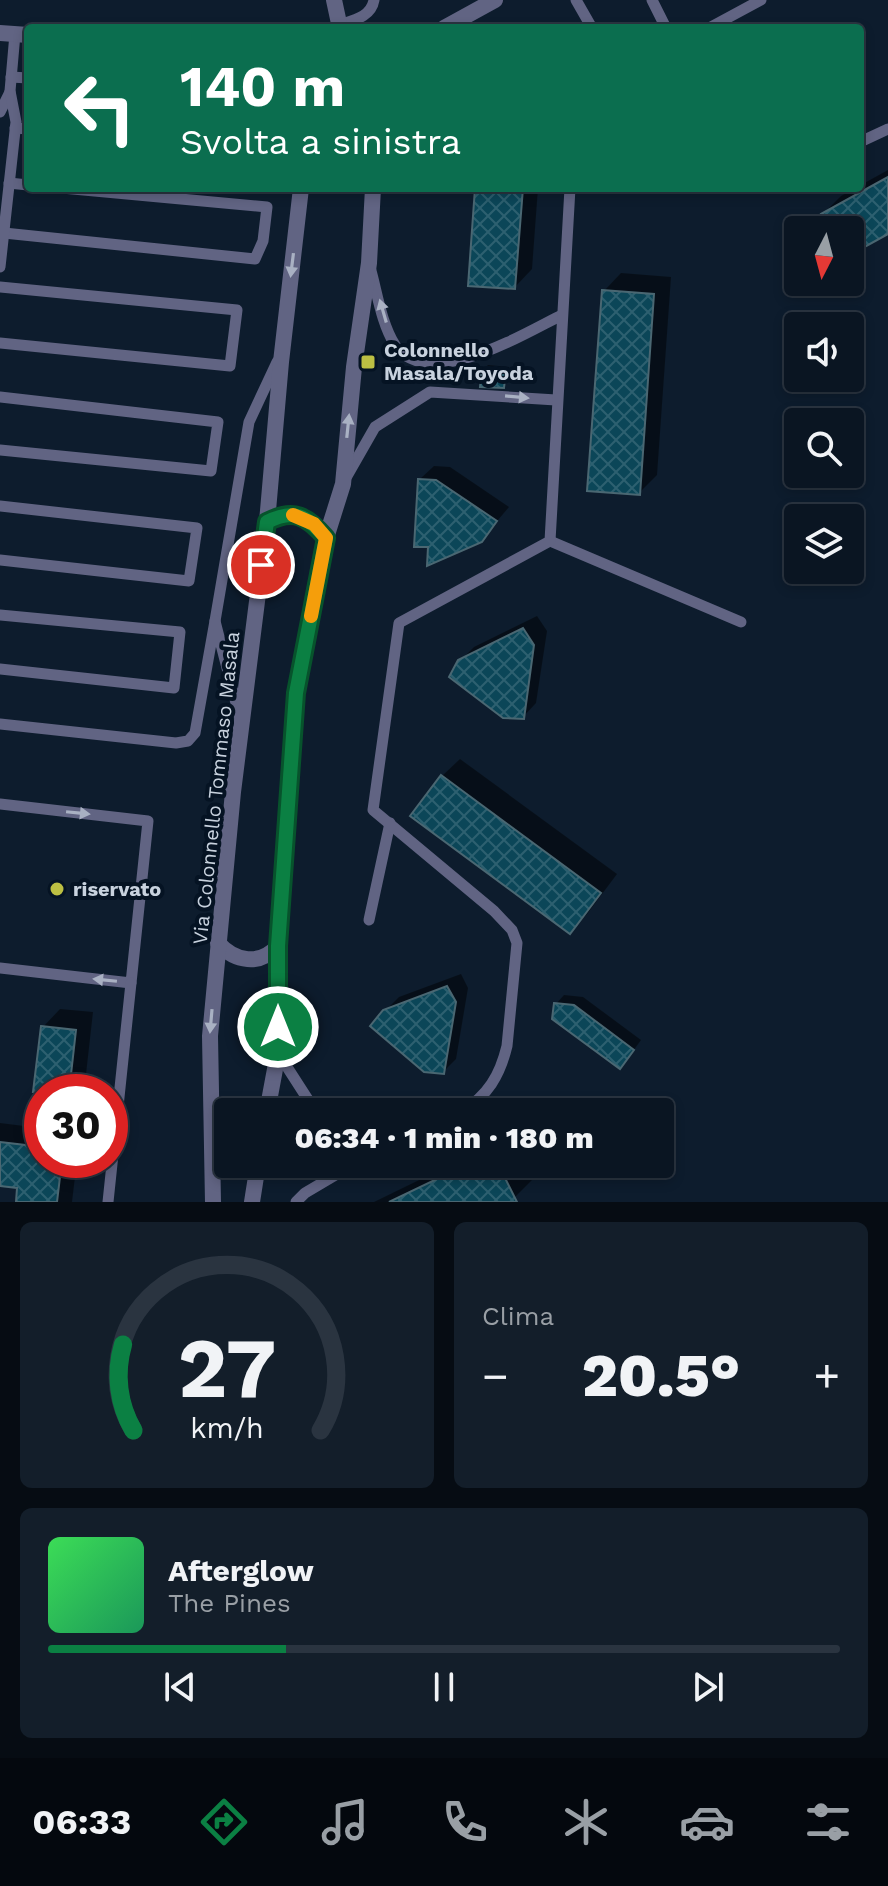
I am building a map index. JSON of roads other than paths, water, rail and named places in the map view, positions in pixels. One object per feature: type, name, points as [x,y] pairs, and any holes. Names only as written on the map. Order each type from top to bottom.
[{"type":"street","points":[[334,0],[340,24]]},
{"type":"street","points":[[451,24],[492,2]]},
{"type":"street","points":[[479,24],[492,2]]},
{"type":"street","name":"Via Colonnello Tommaso Masala","points":[[213,1202],[210,1036],[218,943],[241,723],[267,522],[282,350],[301,192]]},
{"type":"street","points":[[270,1098],[278,1053],[278,946],[296,693],[326,538],[343,484],[354,367],[369,263],[373,192]]},
{"type":"street","points":[[267,522],[292,514],[304,517],[326,538]]},
{"type":"street","points":[[218,943],[232,954],[251,960],[267,956],[278,946]]},
{"type":"street","points":[[252,1202],[256,1178]]},
{"type":"lane","points":[[345,24],[373,9],[374,0]]},
{"type":"lane","points":[[576,0],[590,24]]},
{"type":"lane","points":[[652,0],[664,24]]},
{"type":"lane","points":[[725,24],[761,0]]},
{"type":"lane","points":[[0,112],[10,91],[14,34]]},
{"type":"lane","points":[[11,77],[24,78]]},
{"type":"lane","points":[[0,267],[9,183],[22,129],[10,91]]},
{"type":"lane","points":[[864,140],[888,129]]},
{"type":"lane","points":[[9,183],[24,185]]},
{"type":"lane","points":[[4,233],[255,259],[263,241],[267,207],[105,192]]},
{"type":"lane","points":[[550,541],[570,192]]},
{"type":"lane","points":[[369,263],[395,345],[416,360],[446,363],[476,355],[562,315]]},
{"type":"lane","points":[[0,287],[237,310],[230,366],[0,343]]},
{"type":"lane","points":[[0,724],[176,743],[188,741],[195,733],[249,422],[282,350]]},
{"type":"lane","points":[[343,484],[375,427],[430,392],[556,400]]},
{"type":"lane","points":[[0,397],[218,422],[211,471],[0,450]]},
{"type":"lane","points":[[0,506],[197,528],[189,581],[0,560]]},
{"type":"lane","points":[[550,541],[741,622]]},
{"type":"lane","points":[[478,1098],[498,1077],[503,1062],[517,943],[512,930],[494,911],[373,810],[399,623],[550,541]]},
{"type":"lane","points":[[0,615],[180,632],[174,688],[0,669]]},
{"type":"lane","points":[[215,621],[241,723]]},
{"type":"lane","points":[[0,804],[148,821],[108,1202]]},
{"type":"lane","points":[[369,920],[390,823]]},
{"type":"lane","points":[[0,968],[131,983]]},
{"type":"lane","points":[[278,1053],[307,1098]]},
{"type":"lane","points":[[296,1202],[330,1178]]},
{"type":"place","name":"Colonnello Masala/Toyoda","points":[[368,362]]},
{"type":"place","name":"riservato","points":[[57,889]]}]
